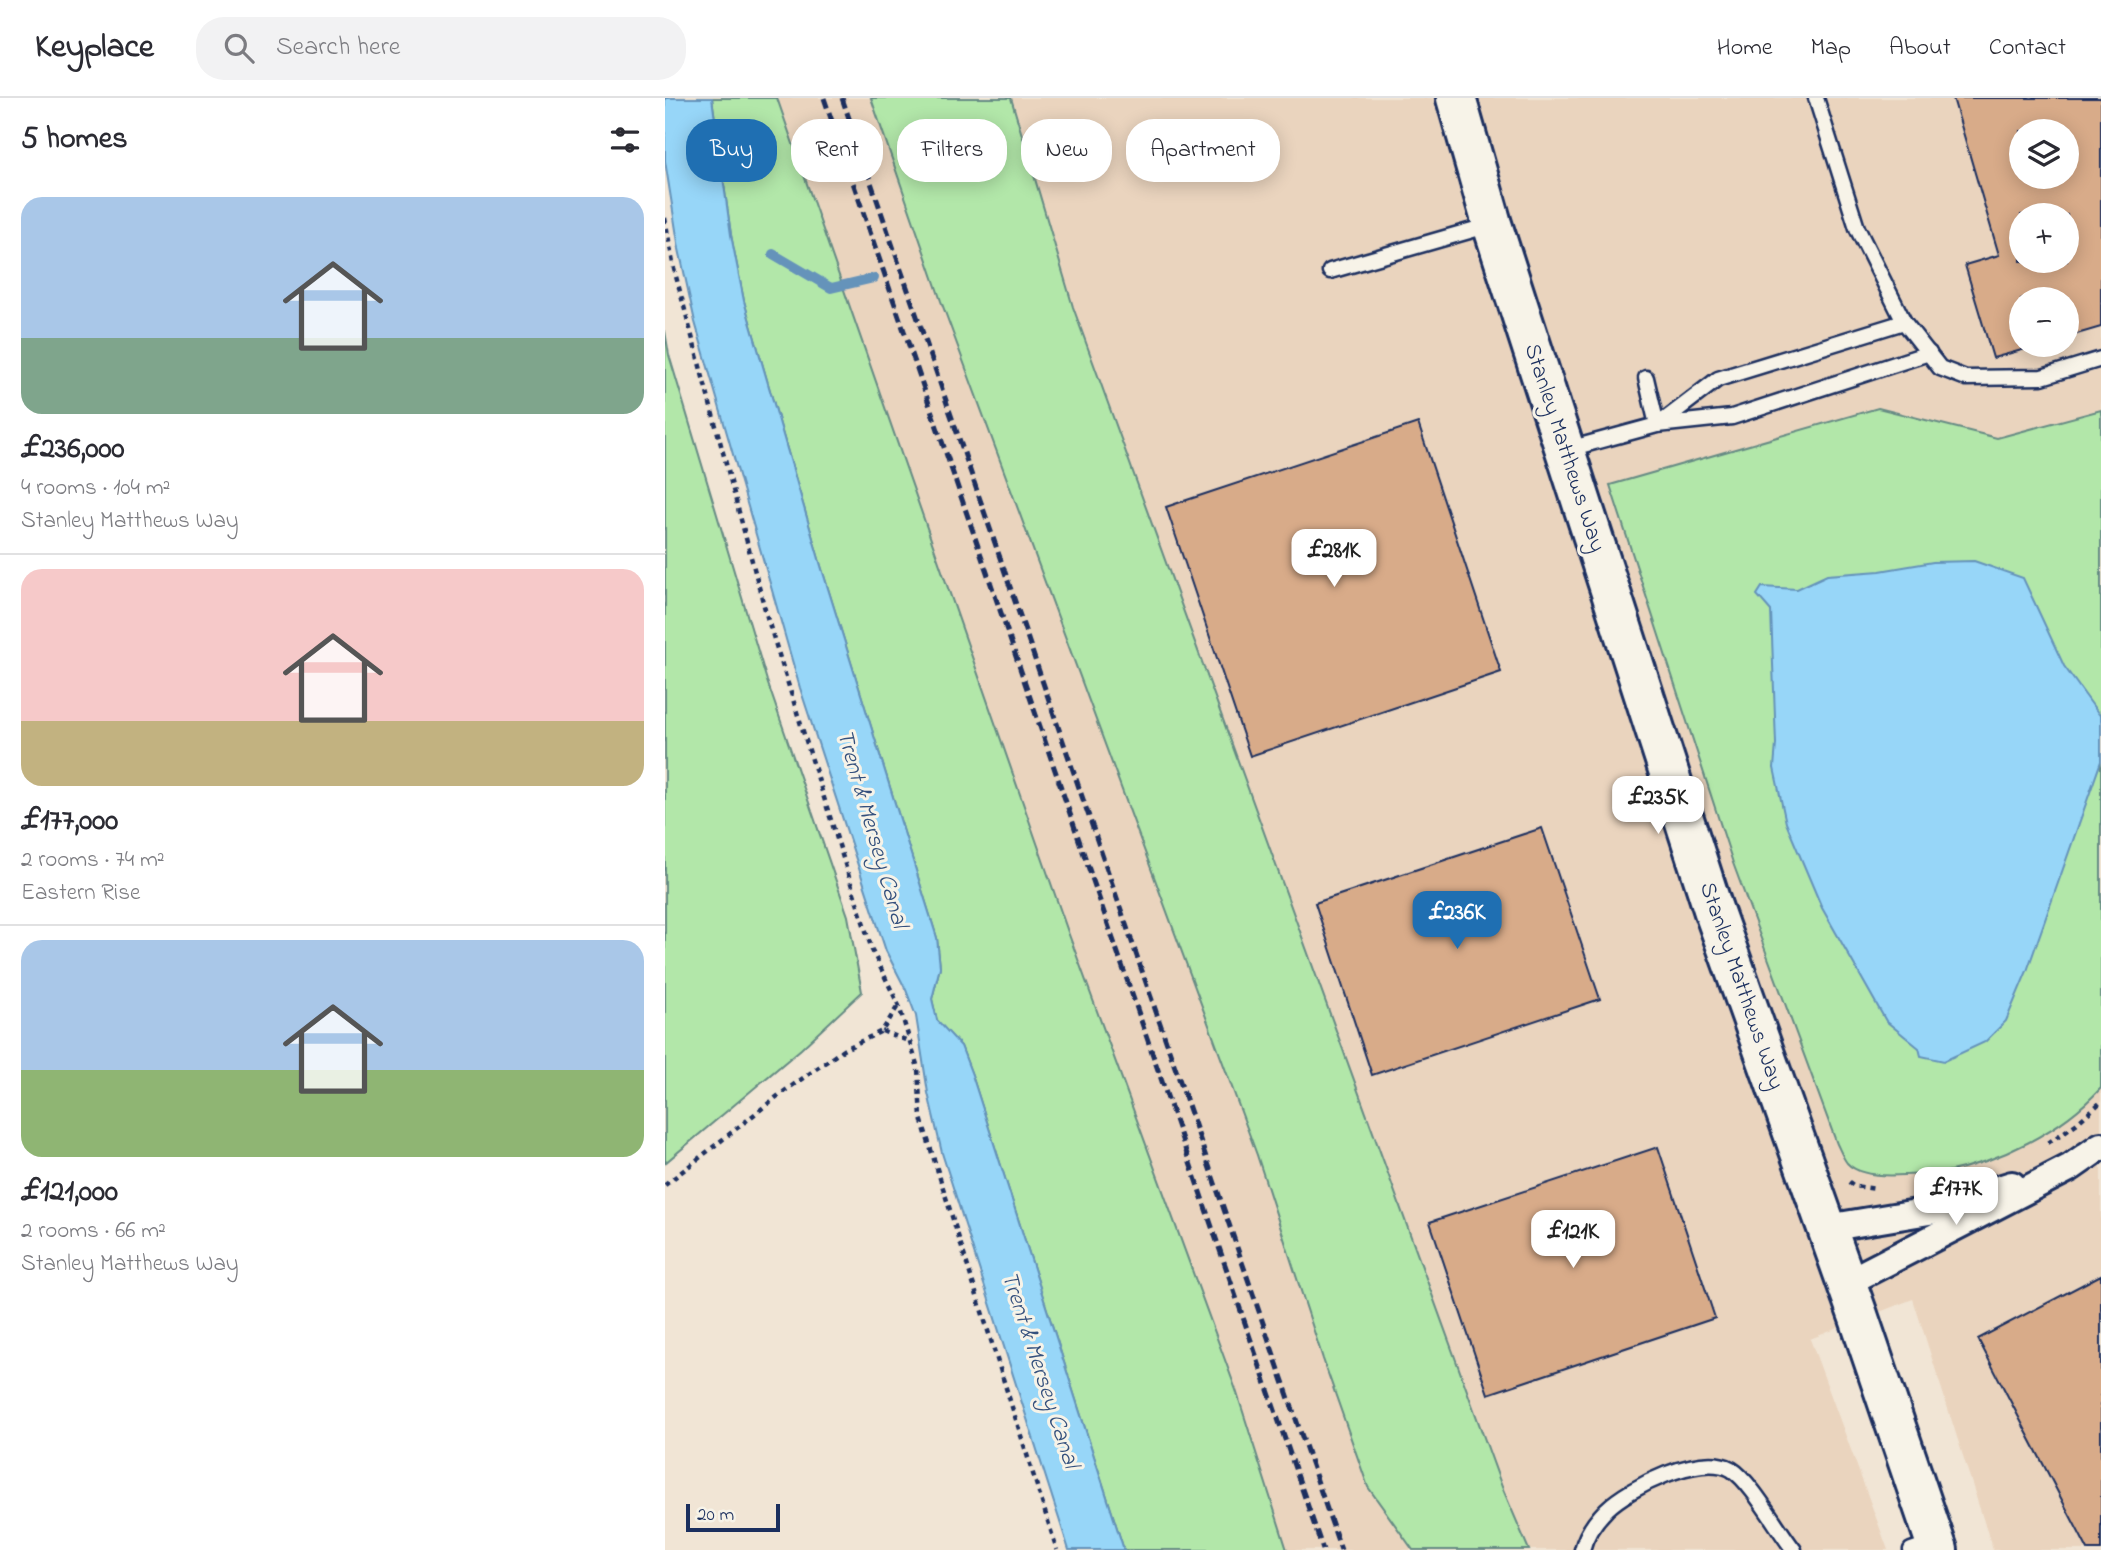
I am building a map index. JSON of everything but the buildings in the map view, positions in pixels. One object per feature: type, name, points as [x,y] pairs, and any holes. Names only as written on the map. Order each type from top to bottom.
[{"type":"main road","name":"Stanley Matthews Way","points":[[1456,98],[1492,224],[1713,909],[1846,1283],[1928,1547]]},
{"type":"street","points":[[1846,1283],[2071,1167],[2101,1146]]},
{"type":"street","points":[[1827,1228],[1929,1211],[2071,1167]]},
{"type":"lane","points":[[1817,98],[1857,228],[1903,322],[1940,368],[1966,378],[2042,377],[2101,359]]},
{"type":"lane","points":[[1330,271],[1492,224]]},
{"type":"lane","points":[[1657,425],[1718,379],[1903,322]]},
{"type":"lane","points":[[1564,450],[1657,425],[1732,417],[1929,353]]},
{"type":"lane","points":[[1646,378],[1657,425]]},
{"type":"lane","points":[[1582,1550],[1591,1528],[1607,1509],[1625,1494],[1686,1466],[1706,1464],[1731,1470],[1747,1484],[1794,1550]]},
{"type":"path","points":[[665,218],[674,269],[767,617],[871,950],[899,1006],[918,1068],[921,1118],[1057,1550]]},
{"type":"path","points":[[665,1185],[779,1095],[843,1050],[882,1031],[899,1006]]},
{"type":"path","points":[[882,1031],[908,1041]]},
{"type":"path","points":[[2041,1148],[2076,1124],[2101,1102]]},
{"type":"path","points":[[1842,1176],[1854,1186],[1887,1189]]},
{"type":"shaded area","points":[[777,98],[942,98],[948,119],[897,119],[897,182],[967,182],[1257,1155],[1323,1359],[1368,1487],[1413,1550],[1287,1550],[1236,1390],[1068,932],[806,182],[883,182],[883,119],[791,119],[791,138]]},
{"type":"shaded area","points":[[1011,98],[2101,98],[2101,1550],[1993,1550],[1913,1299],[1810,1339],[1888,1550],[1529,1550],[1502,1487],[1073,307],[1036,182],[1112,182],[1112,119],[1021,119],[1021,132]]},
{"type":"green space","points":[[712,98],[777,98],[791,138],[791,182],[806,182],[1068,932],[1236,1390],[1287,1550],[1124,1550],[972,1075],[961,1046],[937,1021],[932,999],[940,967],[937,938],[821,566],[744,301],[724,182],[777,182],[777,119],[715,119]]},
{"type":"green space","points":[[871,98],[1011,98],[1021,132],[1021,182],[1036,182],[1073,307],[1502,1487],[1529,1550],[1413,1550],[1368,1487],[1257,1155],[941,301],[900,182],[1007,182],[1007,119],[897,119],[897,173],[883,133],[883,119],[878,119]]},
{"type":"green space","points":[[665,331],[669,355],[767,681],[848,916],[862,992],[801,1049],[665,1163]]},
{"type":"green space","points":[[1878,408],[1997,438],[2101,410],[2101,1088],[2068,1118],[2028,1143],[1964,1168],[1932,1174],[1866,1173],[1847,1163],[1840,1151],[1733,863],[1610,485]]},
{"type":"water","name":"Trent & Mersey Canal","points":[[665,98],[712,98],[715,119],[686,119],[686,182],[724,182],[744,301],[821,566],[937,938],[940,967],[932,999],[937,1020],[961,1046],[972,1075],[1124,1550],[1069,1550],[942,1153],[928,1093],[916,1016],[886,951],[800,688],[695,322],[679,249],[665,161]]},
{"type":"water","points":[[1974,561],[2023,578],[2064,666],[2101,717],[2101,761],[2027,971],[2006,1021],[1985,1042],[1944,1061],[1921,1056],[1919,1048],[1886,1021],[1822,908],[1786,823],[1774,768],[1776,744],[1771,611],[1757,595],[1762,587],[1797,589],[1827,575],[1880,571],[1933,562]]},
{"type":"waterway","points":[[773,254],[831,288],[874,278]]},
{"type":"railway","points":[[824,98],[1323,1550]]},
{"type":"railway","points":[[842,98],[1341,1550]]}]
